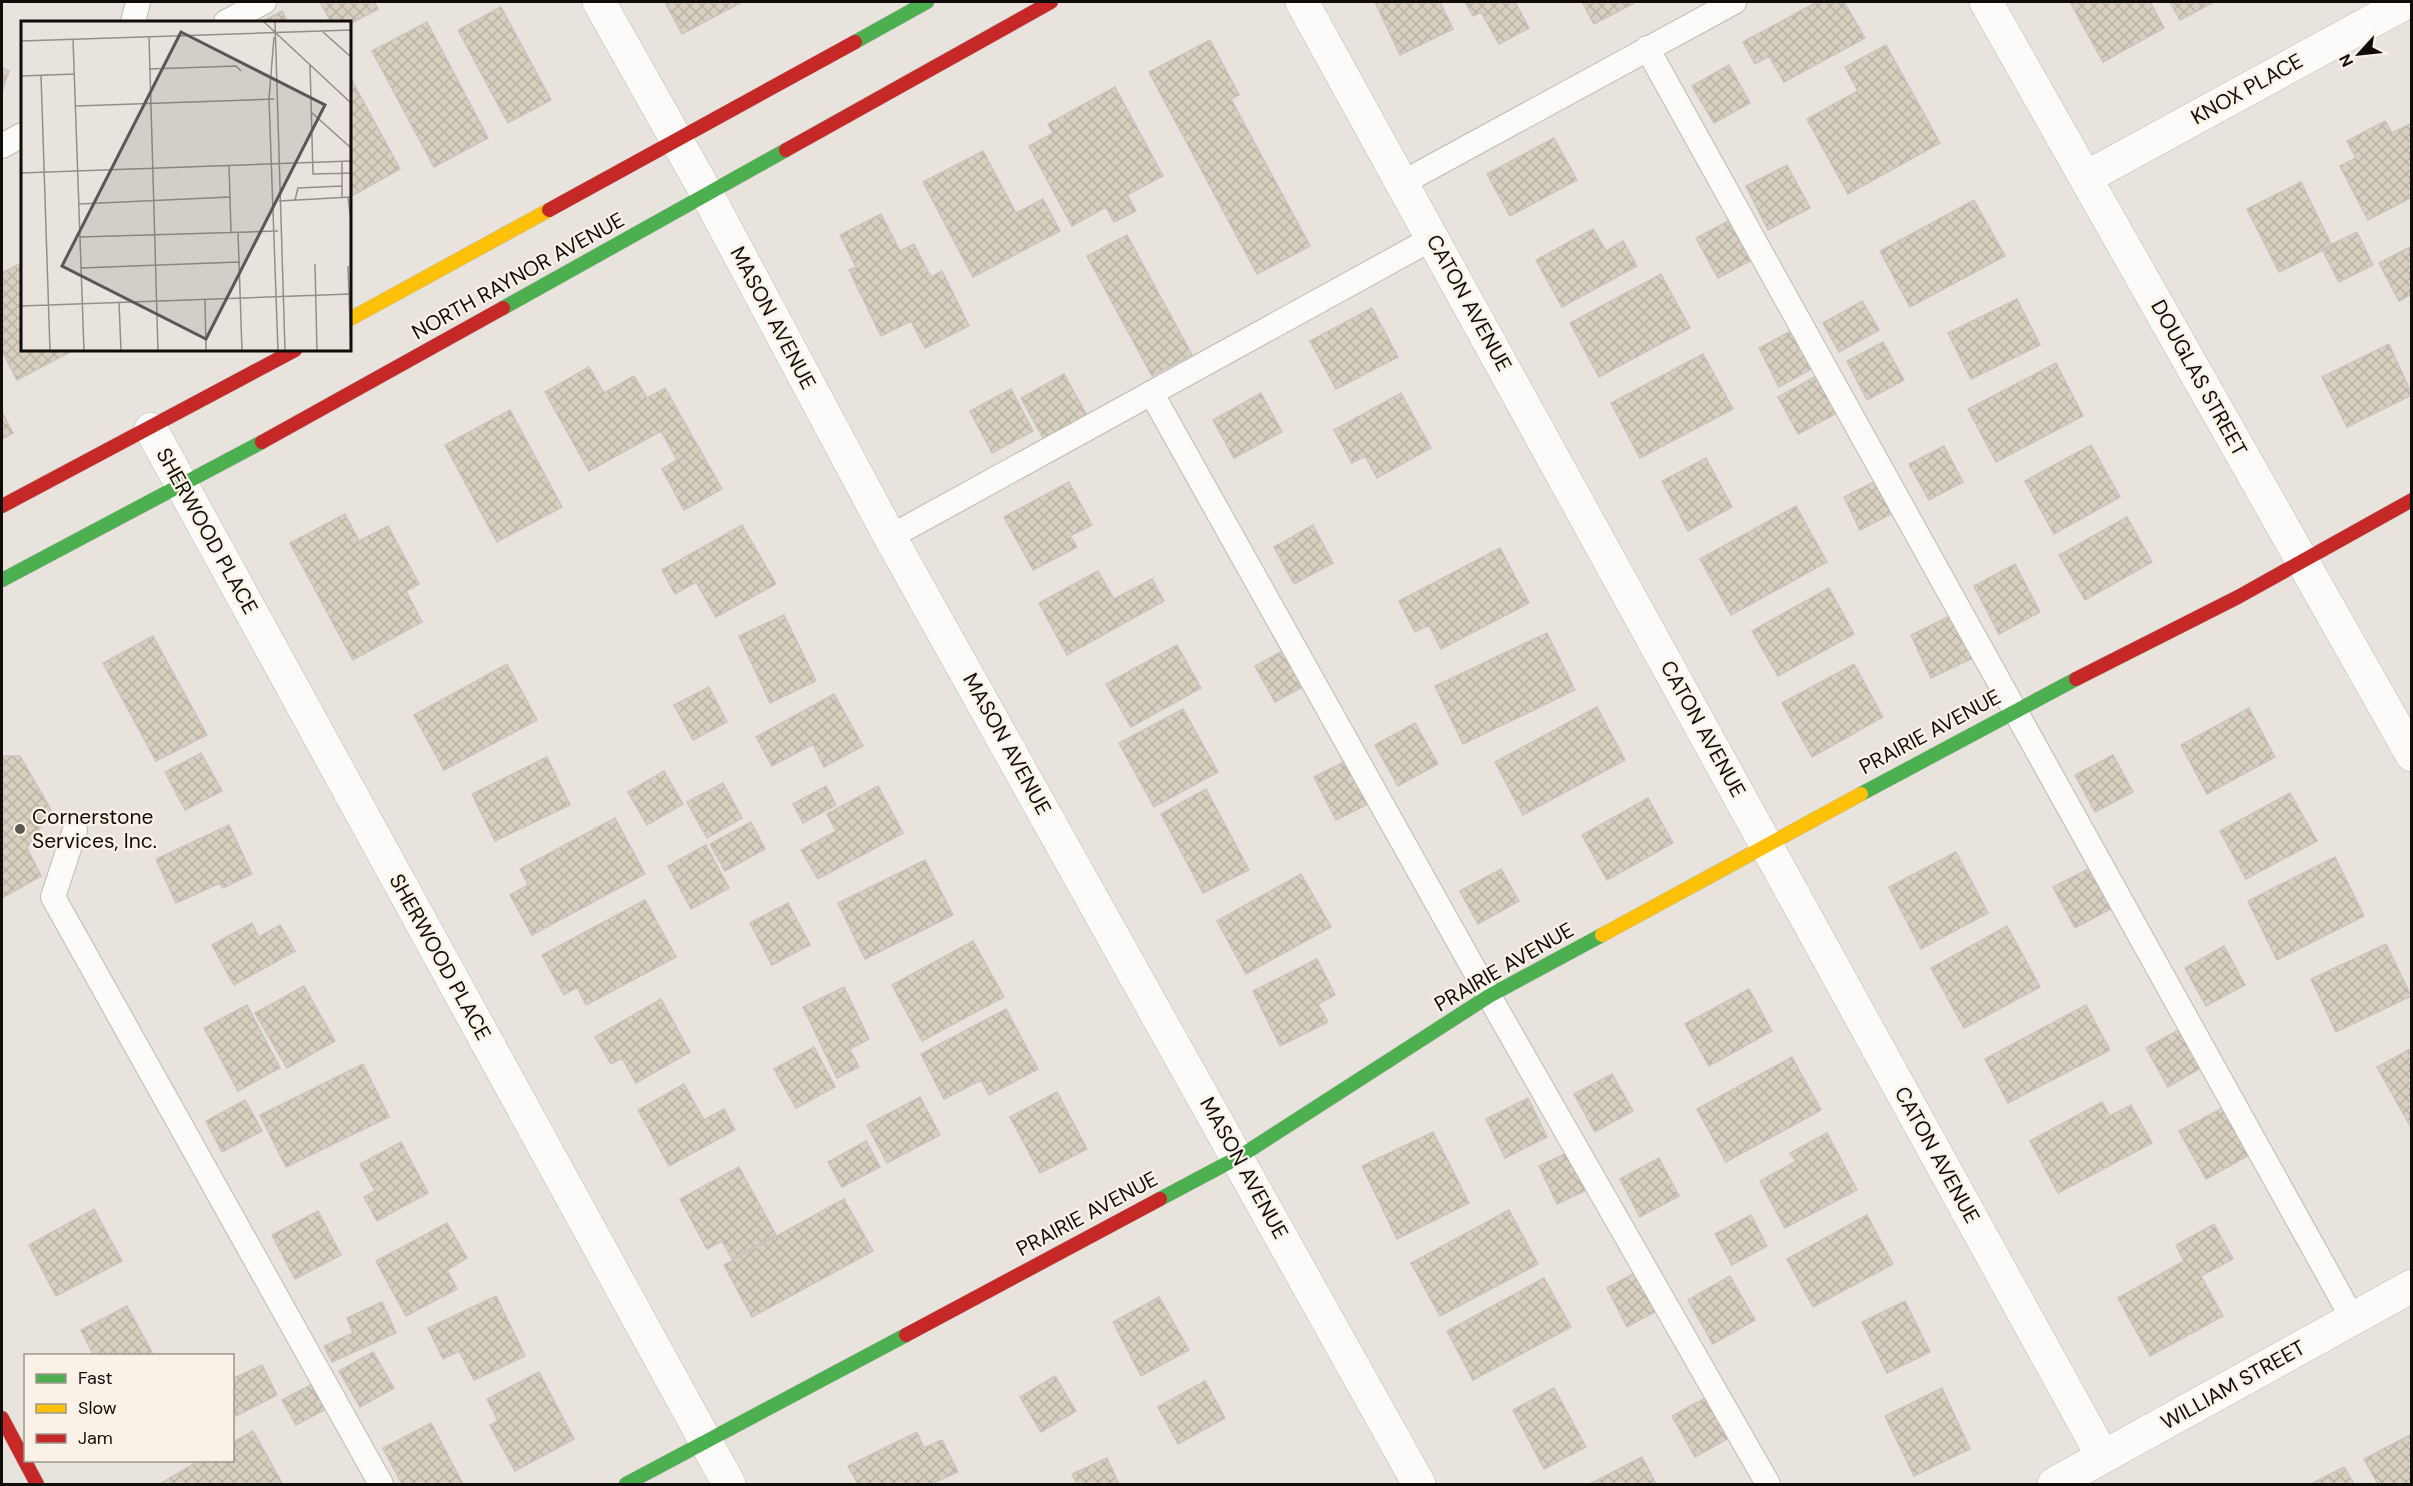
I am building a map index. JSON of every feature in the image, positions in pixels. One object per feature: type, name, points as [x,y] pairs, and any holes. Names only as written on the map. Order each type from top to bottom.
[{"type":"main road","name":"NORTH RAYNOR AVENUE","points":[[351,319],[927,2]]},
{"type":"main road","name":"NORTH RAYNOR AVENUE","points":[[2,580],[183,486],[1051,2]]},
{"type":"main road","points":[[2,506],[151,429],[293,351]]},
{"type":"main road","name":"PRAIRIE AVENUE","points":[[626,1485],[705,1440],[1239,1157],[1489,996],[2015,710],[2238,597],[2412,500]]},
{"type":"main road","points":[[2,1418],[24,1460]]},
{"type":"main road","points":[[25,1462],[37,1485]]},
{"type":"street","name":"MASON AVENUE","points":[[599,2],[707,194],[890,537],[1239,1157],[1419,1485]]},
{"type":"street","name":"CATON AVENUE","points":[[1302,2],[2103,1457]]},
{"type":"street","name":"DOUGLAS STREET","points":[[1986,2],[2087,177],[2412,756]]},
{"type":"street","name":"KNOX PLACE","points":[[2087,177],[2407,2]]},
{"type":"street","name":"SHERWOOD PLACE","points":[[151,429],[729,1485]]},
{"type":"street","name":"WILLIAM STREET","points":[[2054,1485],[2412,1286]]},
{"type":"lane","points":[[133,21],[138,2]]},
{"type":"lane","points":[[228,21],[264,2]]},
{"type":"lane","points":[[1402,183],[1734,2]]},
{"type":"lane","points":[[1647,48],[2353,1319]]},
{"type":"lane","points":[[2,146],[21,136]]},
{"type":"lane","points":[[890,537],[1433,238]]},
{"type":"lane","points":[[1152,394],[1489,996],[1768,1485]]},
{"type":"lane","points":[[75,830],[53,897],[381,1485]]},
{"type":"building","points":[[320,2],[374,2],[378,9],[351,23],[351,21],[330,21]]},
{"type":"building","points":[[665,2],[742,2],[682,34]]},
{"type":"building","points":[[1375,2],[1440,2],[1453,29],[1400,55]]},
{"type":"building","points":[[1465,2],[1515,2],[1529,28],[1499,44],[1481,12],[1473,16]]},
{"type":"building","points":[[1582,2],[1636,2],[1594,24]]},
{"type":"building","points":[[1817,2],[1844,2],[1865,38],[1784,82],[1769,56],[1755,64],[1743,42]]},
{"type":"building","points":[[2070,2],[2150,2],[2164,28],[2103,62]]},
{"type":"building","points":[[2170,2],[2214,2],[2180,20]]},
{"type":"building","points":[[501,7],[551,100],[508,123],[458,30]]},
{"type":"building","points":[[282,11],[287,21],[263,21]]},
{"type":"building","points":[[427,22],[488,138],[434,167],[372,51]]},
{"type":"building","points":[[1210,40],[1239,95],[1231,99],[1310,246],[1257,274],[1149,72]]},
{"type":"building","points":[[1886,45],[1940,143],[1848,194],[1807,119],[1858,91],[1845,67]]},
{"type":"building","points":[[1729,65],[1750,103],[1714,123],[1692,86]]},
{"type":"building","points":[[2,68],[9,71],[2,92]]},
{"type":"building","points":[[351,79],[400,169],[351,196]]},
{"type":"building","points":[[1115,87],[1163,176],[1127,195],[1136,211],[1114,222],[1106,207],[1072,226],[1029,146],[1053,133],[1048,124]]},
{"type":"building","points":[[2385,121],[2392,133],[2410,124],[2412,128],[2412,197],[2368,220],[2340,166],[2356,158],[2347,141]]},
{"type":"building","points":[[1554,138],[1577,180],[1510,216],[1487,174]]},
{"type":"building","points":[[983,151],[1016,213],[1043,199],[1060,231],[973,277],[923,182]]},
{"type":"building","points":[[1787,165],[1810,208],[1768,230],[1746,186]]},
{"type":"building","points":[[2301,182],[2332,246],[2279,272],[2247,209]]},
{"type":"building","points":[[1974,200],[2005,256],[1910,307],[1880,251]]},
{"type":"building","points":[[881,214],[900,251],[914,244],[931,277],[942,271],[969,326],[925,348],[911,321],[881,336],[849,270],[856,267],[840,235]]},
{"type":"building","points":[[1732,219],[1754,259],[1718,278],[1696,238]]},
{"type":"building","points":[[1593,229],[1606,251],[1623,241],[1637,266],[1562,307],[1536,260]]},
{"type":"building","points":[[2357,232],[2373,265],[2339,282],[2322,249]]},
{"type":"building","points":[[1127,235],[1192,355],[1152,376],[1087,256]]},
{"type":"building","points":[[2412,246],[2412,294],[2399,301],[2379,263]]},
{"type":"building","points":[[21,263],[21,351],[70,352],[17,380],[2,351],[2,273]]},
{"type":"building","points":[[1661,274],[1690,328],[1599,377],[1570,323]]},
{"type":"building","points":[[2017,299],[2040,345],[1971,379],[1948,333]]},
{"type":"building","points":[[1862,301],[1879,330],[1839,352],[1823,323]]},
{"type":"building","points":[[1372,308],[1398,357],[1336,389],[1310,341]]},
{"type":"building","points":[[1795,329],[1815,367],[1779,387],[1759,348]]},
{"type":"building","points":[[1883,342],[1904,380],[1867,400],[1847,361]]},
{"type":"building","points":[[2389,344],[2412,395],[2347,427],[2322,377]]},
{"type":"building","points":[[1703,354],[1733,409],[1640,458],[1611,403]]},
{"type":"building","points":[[2056,363],[2083,416],[1996,462],[1968,409]]},
{"type":"building","points":[[589,367],[604,393],[634,376],[647,398],[665,388],[722,489],[684,510],[662,469],[677,460],[661,431],[589,471],[545,392]]},
{"type":"building","points":[[1064,374],[1090,421],[1047,445],[1021,398]]},
{"type":"building","points":[[1818,375],[1839,412],[1798,434],[1778,397]]},
{"type":"building","points":[[1011,389],[1033,431],[992,453],[970,411]]},
{"type":"building","points":[[1261,393],[1282,432],[1234,458],[1213,420]]},
{"type":"building","points":[[1401,393],[1431,448],[1377,478],[1365,456],[1352,463],[1334,430]]},
{"type":"building","points":[[510,410],[562,507],[497,542],[445,445]]},
{"type":"building","points":[[2,412],[13,433],[2,439]]},
{"type":"building","points":[[2091,445],[2120,497],[2054,534],[2025,481]]},
{"type":"building","points":[[1944,446],[1963,482],[1929,500],[1909,464]]},
{"type":"building","points":[[1706,458],[1732,507],[1688,531],[1662,481]]},
{"type":"building","points":[[1880,479],[1897,511],[1860,530],[1844,497]]},
{"type":"building","points":[[1069,482],[1092,525],[1070,536],[1077,547],[1033,570],[1004,517]]},
{"type":"building","points":[[1796,506],[1827,562],[1731,615],[1700,559]]},
{"type":"building","points":[[345,514],[359,541],[388,526],[419,584],[406,591],[422,622],[353,660],[290,543]]},
{"type":"building","points":[[2127,517],[2152,562],[2085,600],[2059,555]]},
{"type":"building","points":[[742,525],[776,584],[716,617],[696,582],[675,594],[662,570]]},
{"type":"building","points":[[1313,525],[1333,563],[1294,584],[1274,547]]},
{"type":"building","points":[[1500,548],[1529,603],[1441,649],[1429,625],[1415,632],[1399,601]]},
{"type":"building","points":[[2015,564],[2040,612],[1999,634],[1974,586]]},
{"type":"building","points":[[1098,571],[1114,599],[1152,579],[1164,601],[1067,655],[1039,603]]},
{"type":"building","points":[[1829,588],[1854,634],[1778,676],[1752,631]]},
{"type":"building","points":[[784,615],[816,681],[770,703],[739,636]]},
{"type":"building","points":[[1952,615],[1973,658],[1931,678],[1911,635]]},
{"type":"building","points":[[1547,633],[1575,690],[1463,744],[1435,686]]},
{"type":"building","points":[[153,636],[207,735],[156,761],[103,663]]},
{"type":"building","points":[[1177,645],[1201,688],[1131,727],[1106,684]]},
{"type":"building","points":[[1290,647],[1310,683],[1275,702],[1255,666]]},
{"type":"building","points":[[507,664],[537,720],[444,770],[414,715]]},
{"type":"building","points":[[1854,664],[1883,717],[1812,757],[1782,703]]},
{"type":"building","points":[[709,687],[727,722],[693,740],[674,705]]},
{"type":"building","points":[[834,694],[863,746],[824,767],[813,744],[772,766],[756,737]]},
{"type":"building","points":[[1597,707],[1625,760],[1523,815],[1495,762]]},
{"type":"building","points":[[2249,708],[2275,757],[2207,794],[2181,745]]},
{"type":"building","points":[[1183,709],[1218,772],[1154,807],[1119,743]]},
{"type":"building","points":[[1415,723],[1438,764],[1398,786],[1375,745]]},
{"type":"building","points":[[201,753],[222,791],[185,810],[165,772]]},
{"type":"building","points":[[2113,755],[2133,792],[2095,812],[2075,775]]},
{"type":"building","name":"Cornerstone Services, Inc.","points":[[2,756],[20,756],[51,810],[27,848],[41,876],[2,898]]},
{"type":"building","points":[[547,757],[570,805],[495,841],[472,794]]},
{"type":"building","points":[[1354,757],[1376,800],[1336,820],[1314,777]]},
{"type":"building","points":[[664,771],[683,804],[647,825],[628,792]]},
{"type":"building","points":[[723,783],[742,818],[707,838],[687,802]]},
{"type":"building","points":[[826,786],[836,805],[803,823],[793,804]]},
{"type":"building","points":[[878,786],[903,833],[818,879],[801,850],[836,831],[827,814]]},
{"type":"building","points":[[1206,789],[1249,870],[1203,893],[1161,814]]},
{"type":"building","points":[[2290,793],[2317,841],[2246,879],[2220,831]]},
{"type":"building","points":[[1648,798],[1673,843],[1607,880],[1582,835]]},
{"type":"building","points":[[615,818],[645,874],[532,935],[510,895],[528,885],[520,869]]},
{"type":"building","points":[[751,822],[765,849],[725,871],[710,844]]},
{"type":"building","points":[[229,825],[252,874],[223,888],[220,883],[176,903],[156,859]]},
{"type":"building","points":[[706,845],[729,888],[691,909],[668,866]]},
{"type":"building","points":[[1956,852],[1988,913],[1921,949],[1889,887]]},
{"type":"building","points":[[2335,857],[2364,916],[2277,960],[2248,901]]},
{"type":"building","points":[[925,860],[953,915],[865,959],[838,903]]},
{"type":"building","points":[[2096,865],[2118,905],[2075,928],[2053,887]]},
{"type":"building","points":[[1501,869],[1519,901],[1478,924],[1460,891]]},
{"type":"building","points":[[1301,874],[1331,927],[1246,974],[1217,921]]},
{"type":"building","points":[[645,900],[676,957],[586,1005],[577,987],[564,995],[542,955]]},
{"type":"building","points":[[788,903],[810,945],[772,965],[750,923]]},
{"type":"building","points":[[252,923],[259,937],[280,925],[295,951],[234,985],[212,945]]},
{"type":"building","points":[[2007,926],[2040,987],[1964,1028],[1931,968]]},
{"type":"building","points":[[973,941],[1004,997],[922,1041],[892,985]]},
{"type":"building","points":[[2386,944],[2411,996],[2336,1032],[2311,979]]},
{"type":"building","points":[[2224,946],[2245,985],[2206,1006],[2185,968]]},
{"type":"building","points":[[1317,959],[1335,995],[1318,1004],[1328,1022],[1280,1046],[1253,991]]},
{"type":"building","points":[[304,986],[335,1041],[287,1068],[255,1013]]},
{"type":"building","points":[[844,987],[869,1039],[850,1049],[859,1067],[837,1078],[803,1007]]},
{"type":"building","points":[[1749,989],[1772,1031],[1709,1066],[1685,1024]]},
{"type":"building","points":[[661,999],[690,1052],[636,1083],[622,1058],[611,1064],[595,1037]]},
{"type":"building","points":[[247,1005],[280,1068],[238,1091],[204,1028]]},
{"type":"building","points":[[2086,1005],[2110,1050],[2008,1103],[1985,1059]]},
{"type":"building","points":[[1006,1009],[1038,1069],[989,1095],[981,1080],[944,1099],[921,1054]]},
{"type":"building","points":[[2184,1027],[2206,1065],[2168,1087],[2146,1048]]},
{"type":"building","points":[[814,1047],[835,1087],[796,1108],[774,1069]]},
{"type":"building","points":[[2412,1048],[2412,1129],[2377,1067]]},
{"type":"building","points":[[1792,1057],[1821,1110],[1726,1162],[1697,1109]]},
{"type":"building","points":[[363,1064],[389,1117],[286,1167],[260,1115]]},
{"type":"building","points":[[1612,1074],[1633,1111],[1595,1132],[1574,1094]]},
{"type":"building","points":[[684,1084],[704,1120],[724,1109],[735,1130],[669,1166],[638,1110]]},
{"type":"building","points":[[1057,1092],[1087,1149],[1040,1173],[1010,1117]]},
{"type":"building","points":[[920,1097],[940,1135],[887,1163],[867,1125]]},
{"type":"building","points":[[1528,1098],[1547,1137],[1505,1158],[1486,1119]]},
{"type":"building","points":[[245,1100],[262,1131],[222,1152],[206,1121]]},
{"type":"building","points":[[2102,1102],[2110,1116],[2131,1105],[2152,1143],[2058,1193],[2030,1141]]},
{"type":"building","points":[[2228,1105],[2253,1153],[2206,1179],[2179,1131]]},
{"type":"building","points":[[1433,1132],[1469,1203],[1397,1239],[1362,1166]]},
{"type":"building","points":[[1827,1133],[1857,1190],[1785,1228],[1760,1181],[1796,1161],[1790,1153]]},
{"type":"building","points":[[866,1141],[880,1167],[842,1187],[828,1162]]},
{"type":"building","points":[[401,1142],[428,1193],[377,1221],[364,1197],[375,1191],[360,1164]]},
{"type":"building","points":[[1573,1150],[1591,1188],[1557,1204],[1539,1166]]},
{"type":"building","points":[[1659,1158],[1679,1196],[1640,1217],[1620,1179]]},
{"type":"building","points":[[739,1167],[776,1235],[732,1259],[722,1241],[707,1249],[680,1199]]},
{"type":"building","points":[[844,1199],[873,1251],[752,1317],[724,1265]]},
{"type":"building","points":[[94,1209],[122,1261],[56,1296],[29,1245]]},
{"type":"building","points":[[1509,1210],[1538,1264],[1440,1316],[1411,1263]]},
{"type":"building","points":[[318,1211],[341,1255],[295,1279],[272,1235]]},
{"type":"building","points":[[1751,1215],[1767,1246],[1732,1265],[1715,1234]]},
{"type":"building","points":[[1867,1215],[1893,1264],[1813,1307],[1787,1259]]},
{"type":"building","points":[[447,1223],[467,1258],[447,1270],[457,1289],[406,1316],[376,1261]]},
{"type":"building","points":[[2214,1224],[2233,1259],[2201,1276],[2223,1316],[2150,1356],[2118,1298],[2184,1261],[2176,1245]]},
{"type":"building","points":[[1642,1269],[1662,1308],[1627,1327],[1607,1288]]},
{"type":"building","points":[[1730,1276],[1755,1320],[1713,1344],[1688,1300]]},
{"type":"building","points":[[1544,1278],[1571,1327],[1473,1380],[1447,1331]]},
{"type":"building","points":[[496,1296],[525,1356],[474,1380],[459,1351],[443,1359],[428,1328]]},
{"type":"building","points":[[1159,1297],[1189,1350],[1141,1376],[1113,1322]]},
{"type":"building","points":[[1905,1301],[1930,1352],[1887,1373],[1862,1322]]},
{"type":"building","points":[[382,1302],[396,1333],[332,1362],[324,1346],[353,1333],[347,1318]]},
{"type":"building","points":[[127,1306],[153,1354],[93,1354],[81,1330]]},
{"type":"building","points":[[373,1352],[394,1388],[360,1407],[339,1371]]},
{"type":"building","points":[[262,1365],[277,1395],[236,1416],[234,1378]]},
{"type":"building","points":[[539,1372],[574,1439],[515,1471],[490,1425],[498,1421],[487,1399]]},
{"type":"building","points":[[1055,1376],[1076,1411],[1041,1432],[1020,1397]]},
{"type":"building","points":[[318,1381],[332,1406],[296,1425],[282,1400]]},
{"type":"building","points":[[1205,1381],[1225,1418],[1178,1444],[1158,1407]]},
{"type":"building","points":[[1554,1388],[1586,1447],[1544,1469],[1513,1410]]},
{"type":"building","points":[[1942,1388],[1970,1449],[1914,1476],[1885,1416]]},
{"type":"building","points":[[1707,1397],[1729,1438],[1695,1457],[1672,1416]]},
{"type":"building","points":[[431,1423],[463,1484],[402,1484],[383,1448]]},
{"type":"building","points":[[253,1431],[282,1483],[160,1484],[197,1462],[234,1462],[234,1442]]},
{"type":"building","points":[[917,1432],[924,1448],[942,1440],[958,1472],[931,1484],[858,1484],[848,1466]]},
{"type":"building","points":[[2412,1434],[2412,1484],[2378,1484],[2364,1459]]},
{"type":"building","points":[[1642,1457],[1656,1484],[1590,1484]]},
{"type":"building","points":[[1107,1458],[1119,1484],[1077,1484],[1072,1474]]},
{"type":"building","points":[[2344,1467],[2354,1484],[2311,1484]]},
{"type":"traffic: fast","points":[[855,42],[927,2]]},
{"type":"traffic: fast","points":[[503,308],[786,150]]},
{"type":"traffic: fast","points":[[2,580],[262,442]]},
{"type":"traffic: fast","points":[[1861,794],[2076,679]]},
{"type":"traffic: fast","points":[[1160,1199],[1239,1157],[1489,996],[1602,935]]},
{"type":"traffic: fast","points":[[626,1484],[906,1335]]},
{"type":"traffic: slow","points":[[351,318],[549,210]]},
{"type":"traffic: slow","points":[[1602,935],[1861,794]]},
{"type":"traffic: jam","points":[[786,150],[1051,2]]},
{"type":"traffic: jam","points":[[549,210],[855,42]]},
{"type":"traffic: jam","points":[[262,442],[503,308]]},
{"type":"traffic: jam","points":[[2,506],[293,351]]},
{"type":"traffic: jam","points":[[2076,679],[2238,597],[2412,500]]},
{"type":"traffic: jam","points":[[906,1335],[1160,1199]]},
{"type":"traffic: jam","points":[[2,1418],[24,1459]]},
{"type":"traffic: jam","points":[[25,1462],[37,1484]]},
{"type":"place","name":"Cornerstone Services, Inc.","points":[[20,829]]}]
